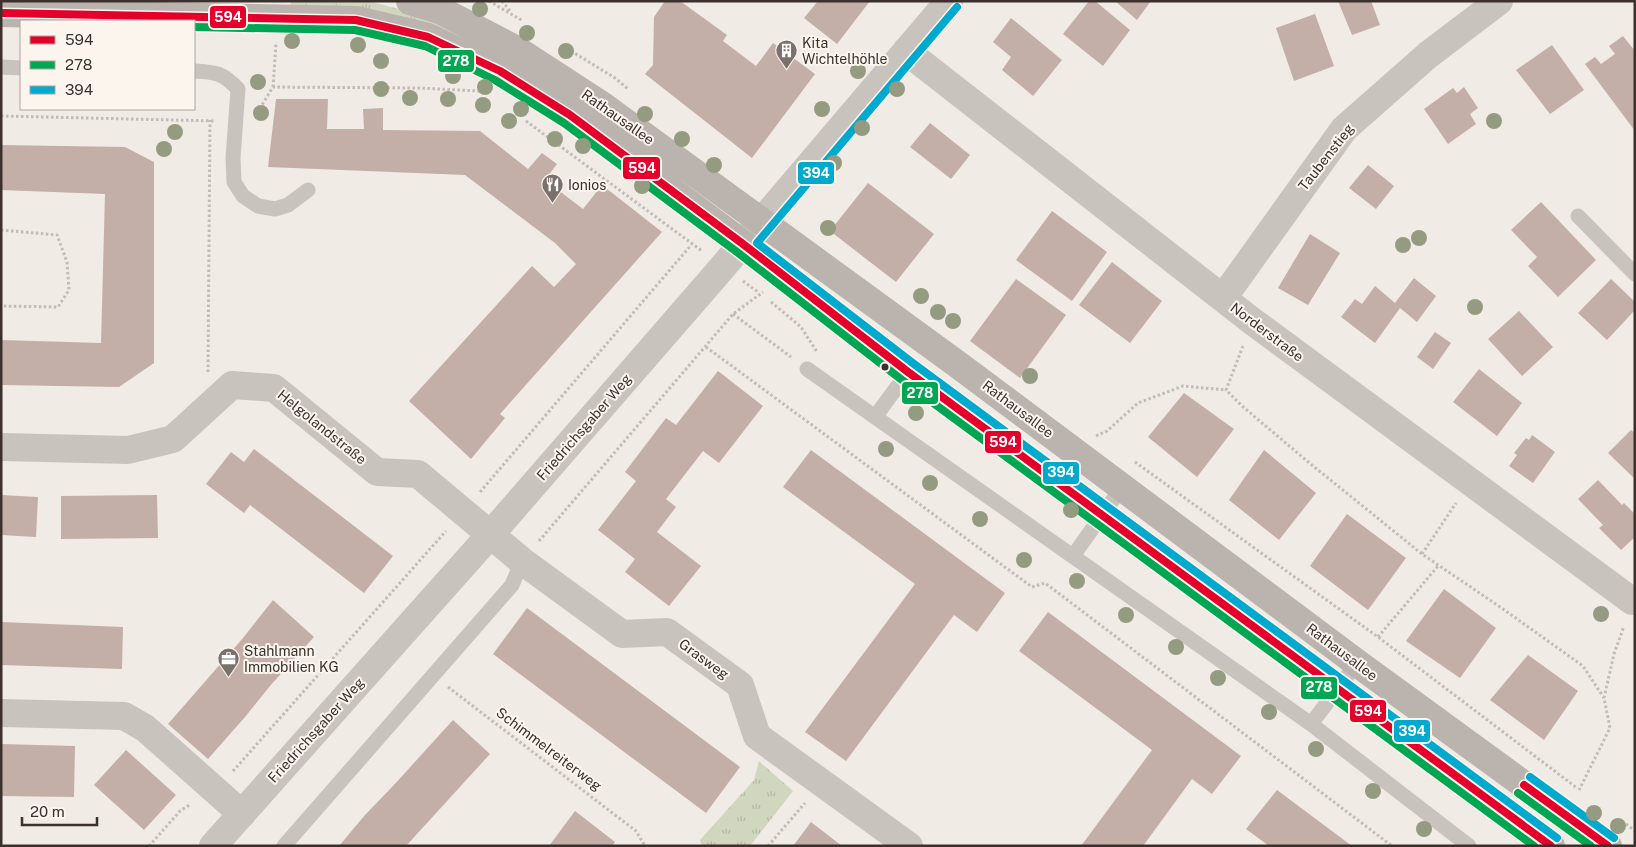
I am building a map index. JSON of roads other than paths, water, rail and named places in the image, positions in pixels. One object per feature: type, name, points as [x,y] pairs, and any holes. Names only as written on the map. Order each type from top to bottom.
[{"type":"main road","name":"Rathausallee","points":[[410,1],[440,10],[517,50],[603,106],[763,221],[1356,663],[1608,846]]},
{"type":"main road","name":"Rathausallee","points":[[1,13],[208,10],[356,20],[428,37],[500,71],[570,115],[743,244],[908,372],[1551,846]]},
{"type":"street","name":"Friedrichsgaber Weg","points":[[213,846],[490,534],[743,244],[906,51],[938,16],[948,1]]},
{"type":"street","name":"Taubenstieg","points":[[1223,298],[1344,130],[1428,55],[1499,1]]},
{"type":"street","name":"Norderstraße","points":[[906,51],[1252,321],[1633,600]]},
{"type":"street","name":"Helgolandstraße","points":[[1,447],[128,450],[173,439],[232,385],[274,388],[377,472],[418,474],[490,534]]},
{"type":"street","name":"Grasweg","points":[[490,534],[522,561],[622,634],[667,632],[740,684],[757,736],[909,846]]},
{"type":"street","points":[[1,713],[124,716],[145,728],[242,814]]},
{"type":"lane","points":[[1,68],[20,68]]},
{"type":"lane","points":[[195,71],[218,73],[238,89],[233,158],[234,182],[243,196],[258,206],[274,209],[288,205],[308,190]]},
{"type":"lane","points":[[1578,216],[1635,274]]},
{"type":"lane","points":[[807,369],[1311,724],[1469,846]]},
{"type":"lane","points":[[875,417],[908,372]]},
{"type":"lane","points":[[1073,556],[1122,487]]},
{"type":"lane","points":[[284,846],[512,585],[522,561]]},
{"type":"lane","points":[[1311,724],[1356,663]]},
{"type":"place","name":"Kita Wichtelhöhle","points":[[786,70]]},
{"type":"place","name":"Ionios","points":[[552,204]]},
{"type":"place","name":"Stahlmann Immobilien KG","points":[[228,678]]}]
